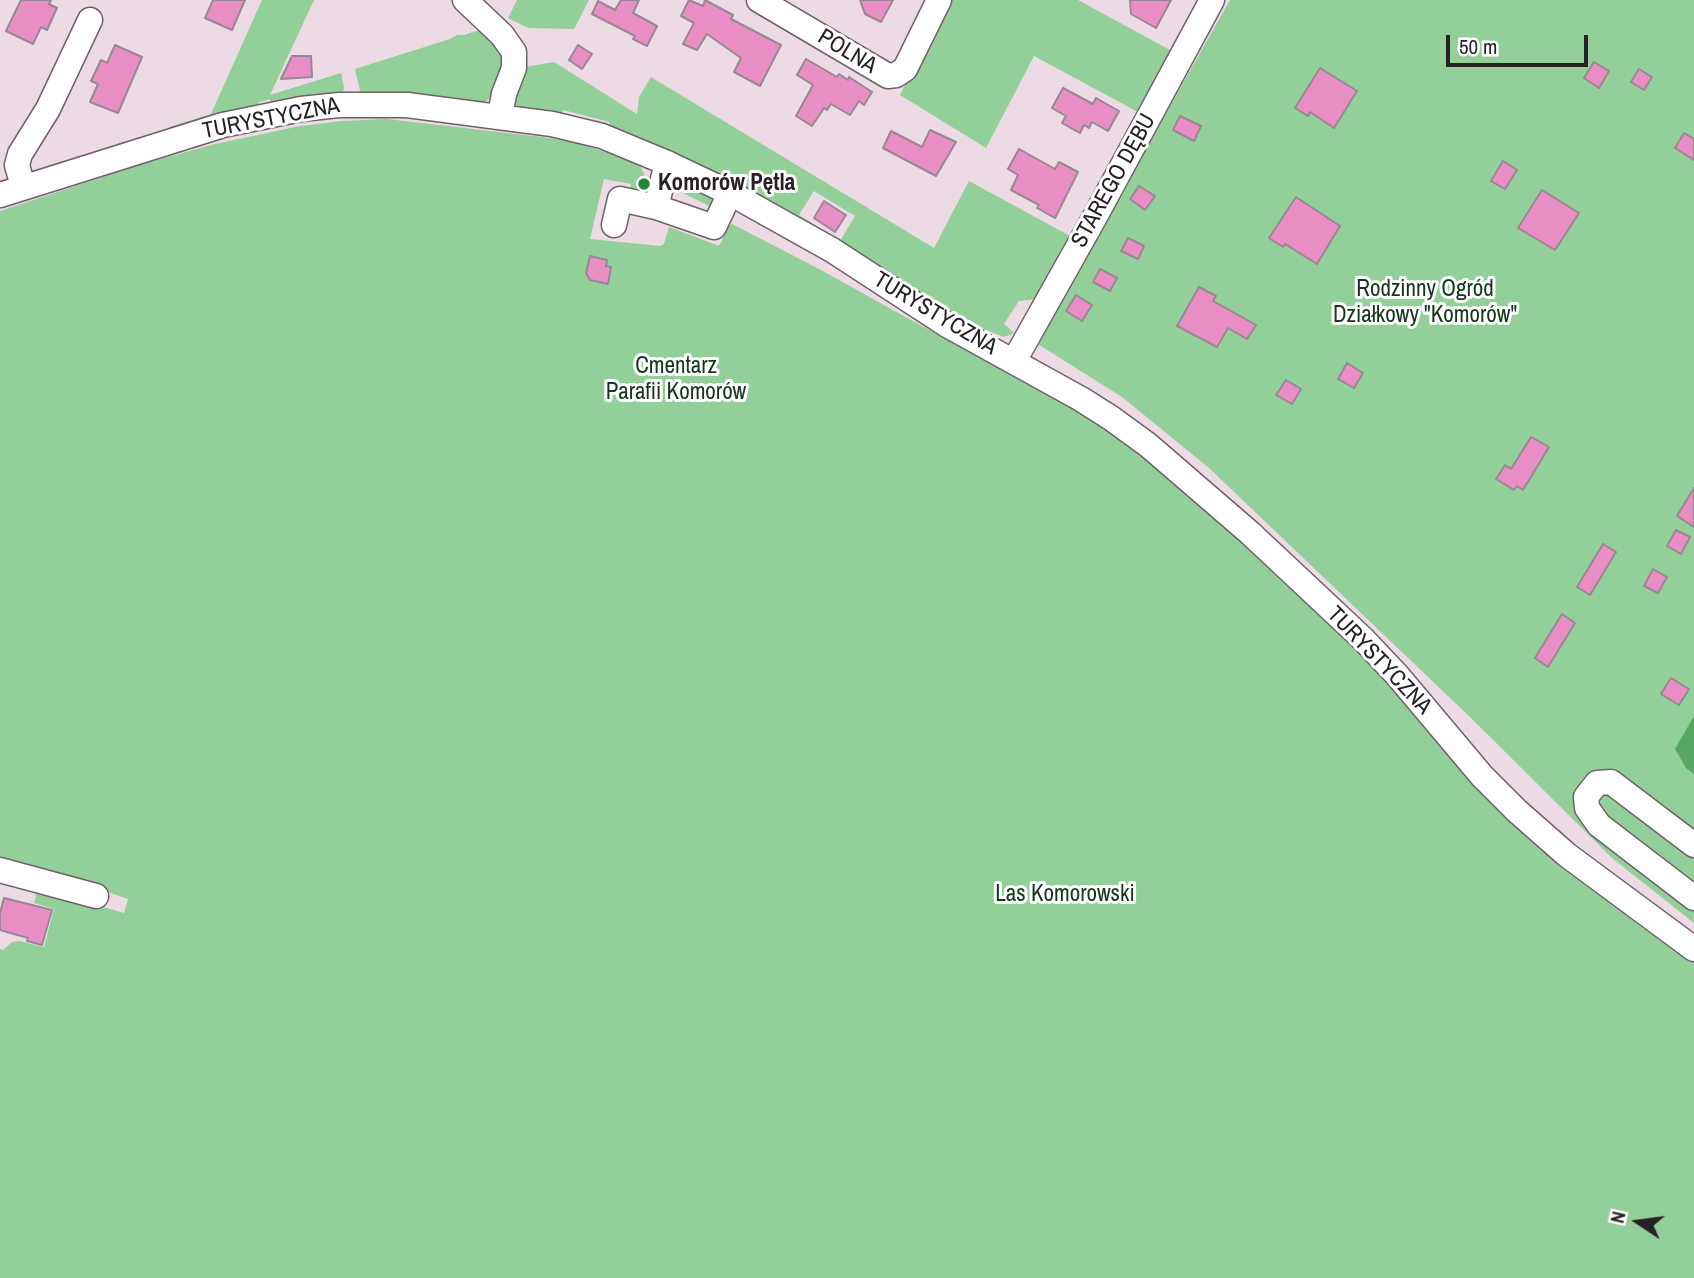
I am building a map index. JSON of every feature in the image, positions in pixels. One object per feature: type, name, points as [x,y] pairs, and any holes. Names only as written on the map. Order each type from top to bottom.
[{"type":"street","points":[[465,0],[502,35],[514,52],[514,68],[503,94],[500,116]]},
{"type":"street","name":"POLNA","points":[[760,0],[888,76],[896,75],[905,69],[939,0]]},
{"type":"street","name":"STAREGO DĘBU","points":[[1014,360],[1213,0]]},
{"type":"street","points":[[11,191],[20,154],[48,109],[90,20]]},
{"type":"street","name":"TURYSTYCZNA","points":[[11,191],[223,125],[301,109],[352,104],[500,116],[566,127],[597,135],[667,163],[730,193],[832,250],[947,324],[1111,418],[1147,445],[1363,639],[1482,776],[1517,811],[1567,855],[1694,949]]},
{"type":"street","points":[[656,207],[667,163]]},
{"type":"street","points":[[614,225],[620,199],[656,207],[714,227],[730,193]]},
{"type":"street","points":[[1694,845],[1611,782],[1597,783],[1586,797],[1587,808],[1599,825],[1694,898]]},
{"type":"street","points":[[0,870],[96,896]]},
{"type":"green space","points":[[262,0],[314,0],[270,95],[341,73],[344,88],[342,96],[272,106],[270,99],[259,102],[259,109],[170,132],[169,127],[211,114]]},
{"type":"green space","points":[[517,0],[589,0],[574,29],[528,28],[508,18]]},
{"type":"green space","points":[[949,0],[1078,0],[1170,50],[1138,112],[1034,56],[986,148],[900,95]]},
{"type":"green space","name":"Rodzinny Ogród Działkowy \"Komorów\"","points":[[1230,0],[1694,0],[1694,923],[1612,858],[1470,717],[1209,468],[1122,397],[1036,343]]},
{"type":"green space","points":[[486,28],[507,58],[491,97],[486,101],[481,103],[361,95],[355,69]]},
{"type":"green space","points":[[554,62],[637,114],[639,97],[651,77],[934,248],[969,181],[1070,236],[1036,299],[1019,301],[1004,324],[1014,333],[1004,337],[988,331],[985,336],[898,287],[904,280],[889,272],[885,278],[840,241],[855,216],[814,191],[799,215],[834,237],[608,130],[610,122],[563,110],[561,117],[519,109],[515,104],[516,85],[525,67]]},
{"type":"green space","name":"Las Komorowski","points":[[387,119],[577,143],[640,166],[644,174],[639,189],[642,191],[640,196],[630,193],[631,184],[604,179],[590,239],[660,246],[664,244],[669,227],[719,246],[732,224],[983,360],[987,355],[1107,424],[1275,566],[1419,714],[1694,958],[1694,1278],[0,1278],[0,949],[19,941],[44,947],[54,909],[34,903],[38,888],[124,913],[128,899],[102,890],[0,866],[0,211],[142,164],[215,144],[300,126]]},
{"type":"green space","points":[[673,179],[712,196],[716,203],[713,208],[673,188]]},
{"type":"shaded area","points":[[1694,716],[1694,774],[1686,768],[1675,749]]},
{"type":"building","points":[[21,0],[51,0],[49,4],[57,8],[47,30],[41,27],[33,44],[6,31]]},
{"type":"building","points":[[213,0],[245,0],[232,30],[205,18]]},
{"type":"building","points":[[621,0],[639,0],[633,13],[657,26],[647,46],[633,39],[635,36],[592,14],[598,1],[615,10]]},
{"type":"building","points":[[689,0],[703,6],[705,0],[733,15],[731,19],[781,45],[760,86],[734,72],[741,58],[707,34],[697,50],[683,44],[694,23],[681,16]]},
{"type":"building","points":[[860,0],[893,0],[881,22],[865,14]]},
{"type":"building","points":[[1130,0],[1171,0],[1156,28],[1131,14]]},
{"type":"building","points":[[115,45],[142,57],[118,113],[90,102],[98,84],[91,81],[101,60],[107,63]]},
{"type":"building","points":[[578,45],[592,54],[582,69],[569,60]]},
{"type":"building","points":[[292,56],[311,56],[312,77],[281,79]]},
{"type":"building","points":[[806,59],[837,77],[839,74],[848,80],[849,77],[872,92],[864,105],[859,101],[850,115],[831,104],[827,110],[824,108],[812,126],[796,116],[813,85],[797,75]]},
{"type":"building","points":[[1594,62],[1609,71],[1599,88],[1584,78]]},
{"type":"building","points":[[1320,68],[1357,91],[1334,128],[1310,112],[1308,116],[1295,108]]},
{"type":"building","points":[[1639,69],[1652,77],[1644,90],[1631,82]]},
{"type":"building","points":[[1063,88],[1093,104],[1096,98],[1119,111],[1108,131],[1092,122],[1089,128],[1084,125],[1080,133],[1062,123],[1066,116],[1052,108]]},
{"type":"building","points":[[1180,116],[1201,126],[1194,141],[1173,130]]},
{"type":"building","points":[[930,130],[956,142],[936,176],[883,148],[891,131],[922,147]]},
{"type":"building","points":[[1684,133],[1694,139],[1694,160],[1675,148]]},
{"type":"building","points":[[1019,149],[1055,169],[1059,162],[1078,172],[1055,218],[1037,208],[1039,205],[1011,190],[1018,175],[1008,169]]},
{"type":"building","points":[[1503,161],[1517,170],[1505,189],[1491,181]]},
{"type":"building","points":[[1139,186],[1155,196],[1145,210],[1130,199]]},
{"type":"building","points":[[1542,190],[1579,213],[1555,250],[1518,228]]},
{"type":"building","points":[[1296,197],[1340,226],[1317,264],[1285,244],[1283,247],[1269,238]]},
{"type":"building","points":[[824,201],[846,215],[835,232],[814,218]]},
{"type":"building","points":[[1128,238],[1144,246],[1138,259],[1121,251]]},
{"type":"building","points":[[590,256],[607,260],[606,266],[611,267],[608,284],[590,280],[586,273]]},
{"type":"building","points":[[1100,269],[1117,278],[1110,291],[1093,282]]},
{"type":"building","points":[[1199,287],[1216,296],[1213,301],[1256,325],[1247,339],[1228,328],[1217,347],[1177,326]]},
{"type":"building","points":[[1076,295],[1092,305],[1082,321],[1066,311]]},
{"type":"building","points":[[1347,363],[1363,373],[1354,388],[1338,379]]},
{"type":"building","points":[[1286,380],[1301,389],[1292,404],[1276,395]]},
{"type":"building","points":[[1531,437],[1549,447],[1523,490],[1517,486],[1514,490],[1496,479],[1505,465],[1511,469]]},
{"type":"building","points":[[1694,488],[1694,527],[1677,516]]},
{"type":"building","points":[[1676,530],[1690,537],[1681,554],[1667,546]]},
{"type":"building","points":[[1603,544],[1616,552],[1590,595],[1577,587]]},
{"type":"building","points":[[1653,569],[1667,577],[1658,593],[1644,586]]},
{"type":"building","points":[[1562,614],[1575,623],[1548,667],[1535,658]]},
{"type":"building","points":[[1671,678],[1689,689],[1679,705],[1661,694]]},
{"type":"building","points":[[4,898],[52,910],[42,945],[0,930],[0,913]]},
{"type":"place","name":"Komorów Pętla","points":[[644,184]]},
{"type":"park label","name":"Cmentarz Parafii Komorów","points":[[676,380]]}]
